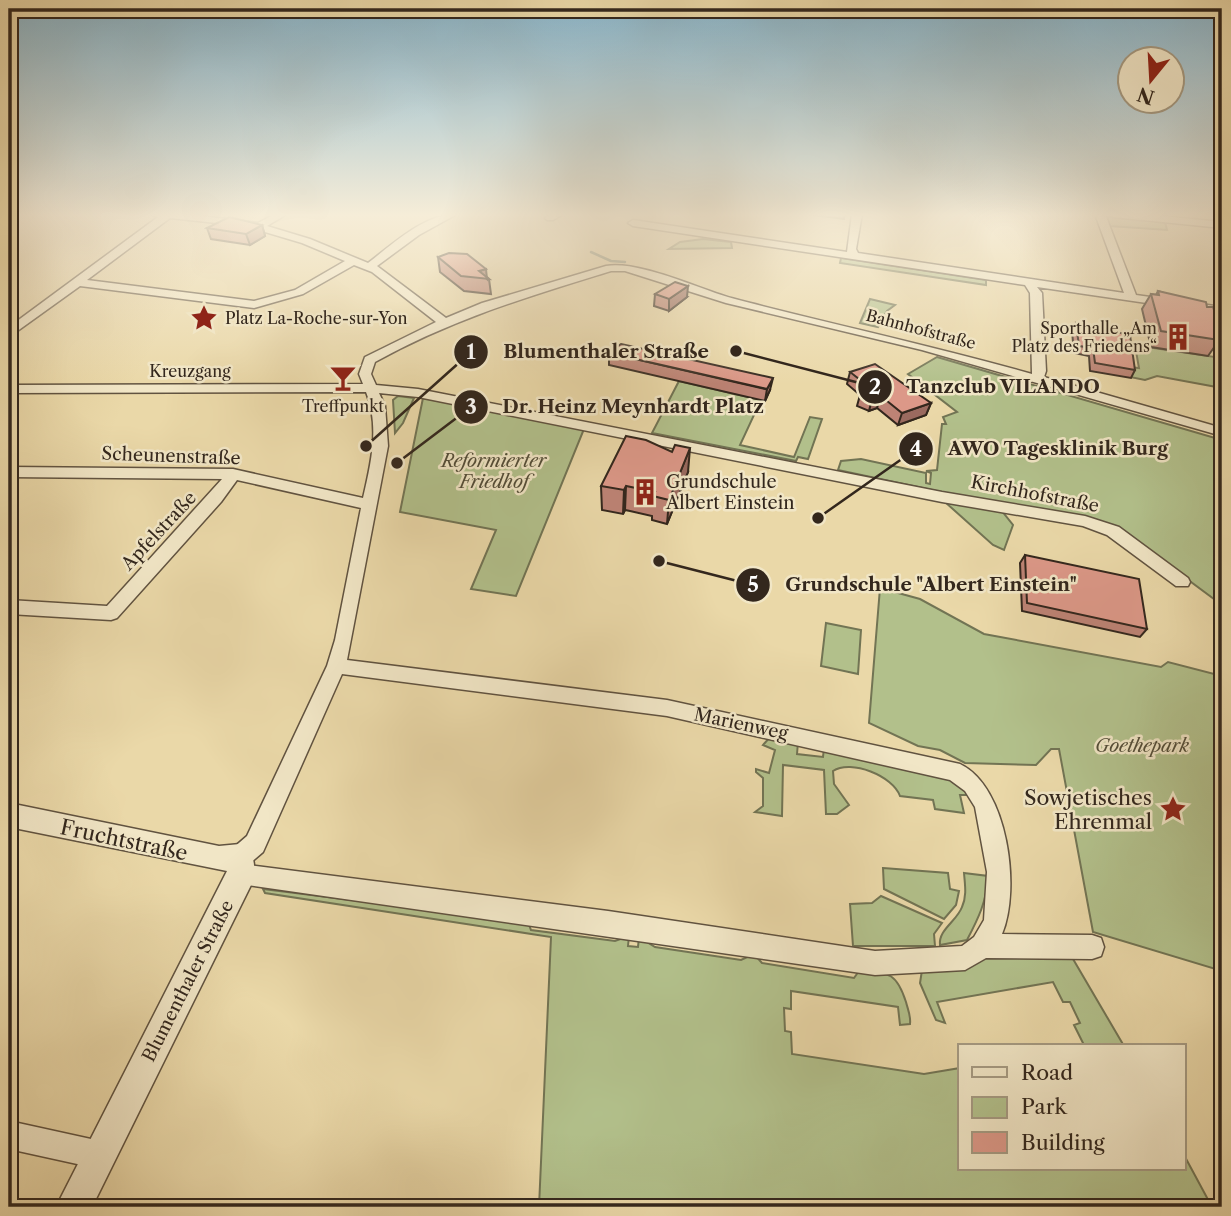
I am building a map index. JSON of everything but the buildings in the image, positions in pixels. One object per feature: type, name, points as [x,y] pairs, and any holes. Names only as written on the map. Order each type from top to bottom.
[{"type":"street","points":[[9,333],[91,271]]},
{"type":"street","points":[[77,282],[254,306],[292,295],[336,271]]},
{"type":"street","points":[[376,271],[443,321]]},
{"type":"street","name":"Blumenthaler Straße","points":[[74,1207],[240,866],[255,844],[336,666],[350,612],[381,437],[378,406],[365,369],[372,357],[443,321],[498,301],[601,271]]},
{"type":"street","name":"Bahnhofstraße","points":[[635,271],[730,301],[902,340],[1222,432]]},
{"type":"street","points":[[950,271],[1222,311]]},
{"type":"street","points":[[1122,271],[1132,298]]},
{"type":"street","points":[[1029,283],[1036,293],[1040,371],[1037,379]]},
{"type":"street","points":[[179,389],[184,382],[198,377]]},
{"type":"street","name":"Kreuzgang","points":[[9,389],[371,388]]},
{"type":"street","name":"Kirchhofstraße","points":[[371,388],[418,393],[942,497],[1085,521],[1113,531],[1182,582]]},
{"type":"street","name":"Scheunenstraße","points":[[9,472],[233,474],[370,505]]},
{"type":"street","name":"Apfelstraße","points":[[9,607],[111,612],[216,498],[233,474]]},
{"type":"street","name":"Marienweg","points":[[336,666],[667,708],[953,771],[969,781],[982,799],[997,868],[999,902],[996,919],[983,946]]},
{"type":"street","name":"Fruchtstraße","points":[[9,815],[219,859],[240,866]]},
{"type":"street","points":[[240,866],[874,963],[965,958],[983,946],[1092,947]]},
{"type":"street","points":[[9,1135],[100,1155]]},
{"type":"green space","points":[[891,271],[925,271],[986,280],[986,285]]},
{"type":"green space","points":[[870,299],[895,305],[887,311],[878,327],[860,323]]},
{"type":"green space","points":[[1126,344],[1222,358],[1222,388],[1157,376],[1145,380],[1130,377],[1129,367],[1139,368],[1136,351],[1126,349]]},
{"type":"green space","points":[[937,357],[1222,440],[1222,605],[1121,530],[838,470],[841,461],[861,459],[926,473],[926,483],[930,484],[931,473],[926,471],[937,470],[942,424],[946,424],[943,417],[957,412],[908,374]]},
{"type":"green space","points":[[679,381],[761,400],[740,445],[794,457],[810,417],[822,419],[808,459],[798,457],[796,461],[652,433]]},
{"type":"green space","points":[[398,396],[414,398],[403,423],[395,433],[393,400]]},
{"type":"green space","name":"Reformierter Friedhof","points":[[423,398],[584,429],[516,596],[471,589],[496,530],[400,512]]},
{"type":"green space","points":[[945,502],[1001,510],[1013,525],[1004,550],[993,545]]},
{"type":"green space","name":"Goethepark","points":[[880,588],[920,599],[984,634],[1161,667],[1168,662],[1222,676],[1222,971],[1093,932],[1059,749],[1051,749],[1036,765],[965,763],[940,750],[918,746],[869,723]]},
{"type":"green space","points":[[826,623],[861,630],[858,674],[821,666]]},
{"type":"green space","points":[[771,736],[798,742],[797,754],[823,757],[824,748],[952,778],[972,795],[960,795],[964,813],[935,809],[933,800],[900,796],[889,782],[871,772],[860,768],[841,768],[833,771],[834,784],[849,805],[837,814],[826,814],[824,770],[783,765],[782,816],[755,812],[763,806],[763,778],[756,769],[769,773],[775,750],[763,745]]},
{"type":"green space","points":[[883,868],[948,873],[950,889],[959,891],[956,905],[944,919],[884,889]]},
{"type":"green space","points":[[964,873],[988,876],[981,909],[967,940],[940,945],[942,935],[964,903]]},
{"type":"green space","points":[[263,889],[528,922],[531,930],[615,941],[629,936],[628,946],[638,947],[639,937],[655,947],[741,960],[754,954],[762,963],[854,978],[859,971],[884,974],[899,984],[910,1016],[910,1024],[900,1025],[898,1007],[791,991],[791,1009],[784,1008],[785,1031],[791,1032],[792,1054],[924,1074],[958,1068],[958,1170],[1186,1170],[1186,1159],[1212,1207],[539,1207],[551,937],[265,893]]},
{"type":"green space","points":[[881,896],[942,923],[934,934],[935,946],[853,946],[850,904],[872,903]]},
{"type":"green space","points":[[988,956],[1068,956],[1073,959],[1123,1044],[1084,1044],[1074,1025],[1080,1023],[1070,1002],[1063,1002],[1053,982],[937,1002],[945,1023],[936,1020],[920,983],[922,970],[969,967]]},
{"type":"place","name":"Platz La-Roche-sur-Yon","points":[[204,318]]},
{"type":"place","name":"Sporthalle „Am Platz des Friedens“","points":[[1178,337]]},
{"type":"place","name":"Tanzclub VILANDO","points":[[736,351]]},
{"type":"place","name":"Treffpunkt","points":[[343,378]]},
{"type":"place","name":"Blumenthaler Straße","points":[[366,446]]},
{"type":"place","name":"Dr. Heinz Meynhardt Platz","points":[[397,463]]},
{"type":"place","name":"Grundschule Albert Einstein","points":[[645,492]]},
{"type":"place","name":"AWO Tagesklinik Burg","points":[[818,518]]},
{"type":"place","name":"Grundschule \"Albert Einstein\"","points":[[659,561]]},
{"type":"place","name":"Sowjetisches Ehrenmal","points":[[1173,809]]}]
